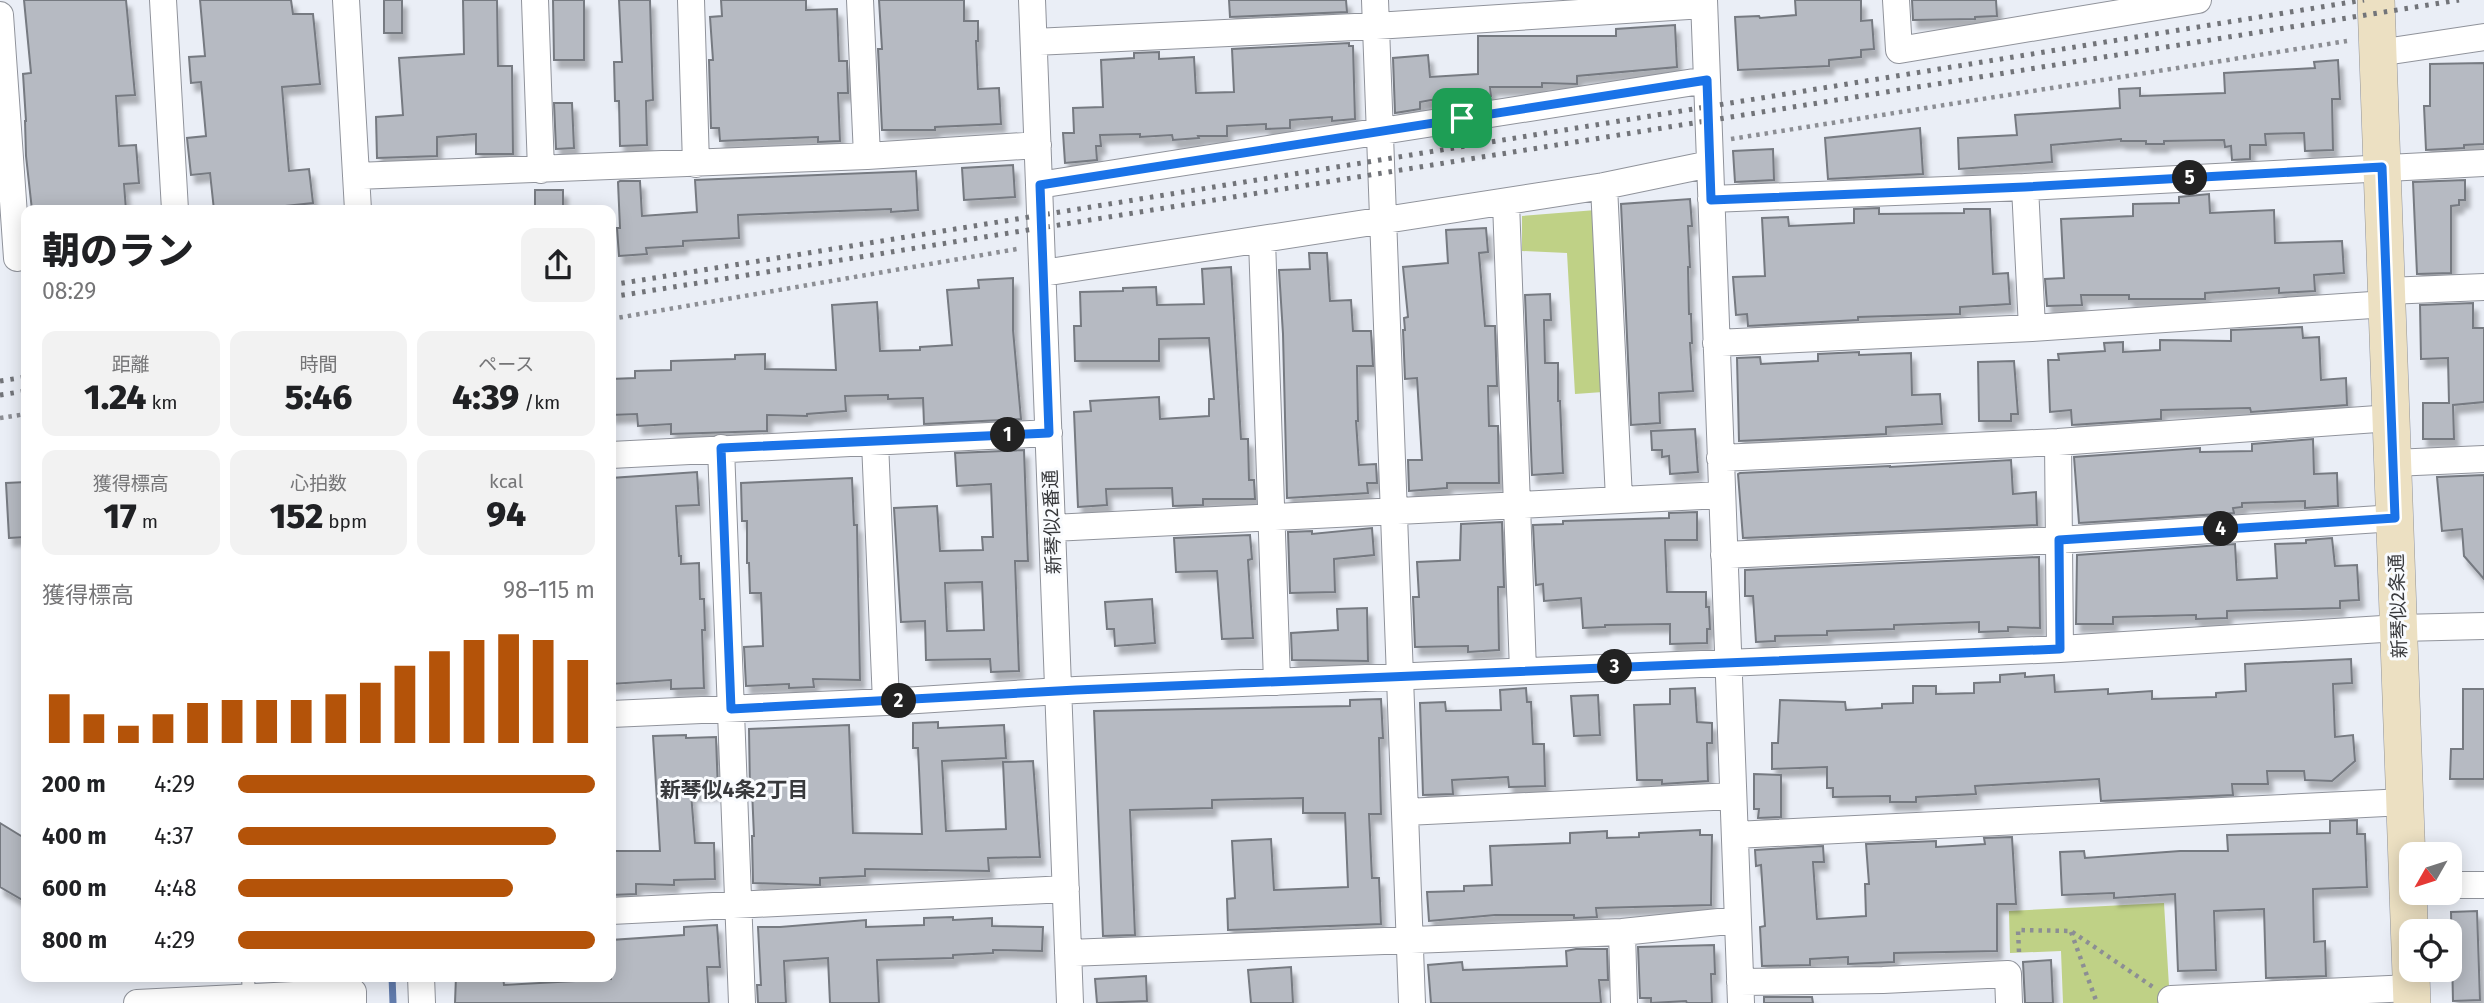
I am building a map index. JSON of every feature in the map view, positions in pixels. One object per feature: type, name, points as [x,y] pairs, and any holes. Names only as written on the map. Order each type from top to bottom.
[{"type":"street","points":[[163,0],[175,205]]},
{"type":"street","points":[[346,0],[358,205]]},
{"type":"street","points":[[535,0],[541,170]]},
{"type":"street","points":[[691,0],[696,164]]},
{"type":"street","points":[[860,0],[867,156]]},
{"type":"street","name":"新琴似2番通","points":[[1032,0],[1070,1003]]},
{"type":"street","points":[[1896,0],[1899,50],[2137,6],[2198,0]]},
{"type":"street","name":"新琴似2条通","points":[[2376,0],[2363,47],[2382,167],[2407,842]]},
{"type":"street","points":[[1034,42],[1375,13],[1704,2],[1740,992],[1883,991],[2008,974],[2009,1003]]},
{"type":"street","points":[[1375,13],[1402,676],[1412,1003]]},
{"type":"street","points":[[0,15],[15,258]]},
{"type":"street","points":[[2363,47],[2484,37]]},
{"type":"street","points":[[1040,185],[1707,80]]},
{"type":"street","points":[[356,176],[696,164],[1038,145]]},
{"type":"street","points":[[1711,200],[2484,163]]},
{"type":"street","points":[[1043,273],[1604,186],[1710,164]]},
{"type":"street","points":[[1604,186],[1619,499]]},
{"type":"street","points":[[2025,187],[2032,328]]},
{"type":"street","points":[[1506,202],[1523,671]]},
{"type":"street","points":[[1262,240],[1277,682]]},
{"type":"street","points":[[1716,343],[2032,328],[2484,287]]},
{"type":"street","points":[[1720,458],[2058,442],[2391,418]]},
{"type":"street","points":[[616,455],[1049,433]]},
{"type":"street","points":[[875,442],[886,702]]},
{"type":"street","points":[[2058,442],[2060,649]]},
{"type":"street","points":[[721,448],[742,1003]]},
{"type":"street","points":[[2393,463],[2484,459]]},
{"type":"street","points":[[1052,528],[1722,495]]},
{"type":"street","points":[[1724,555],[2059,540],[2395,518]]},
{"type":"street","points":[[616,714],[1059,691],[2060,649],[2399,628],[2484,626]]},
{"type":"street","points":[[1406,812],[1733,796]]},
{"type":"street","points":[[1735,835],[2405,802]]},
{"type":"street","points":[[2462,886],[2484,885]]},
{"type":"street","points":[[616,911],[1066,889]]},
{"type":"street","name":"新琴似2条通","points":[[2410,905],[2412,996]]},
{"type":"street","points":[[1068,953],[1622,932],[1738,920]]},
{"type":"street","points":[[1622,932],[1624,1003]]},
{"type":"street","points":[[421,982],[422,1003]]},
{"type":"street","points":[[137,1003],[249,992],[355,990]]},
{"type":"street","points":[[2171,999],[2412,996]]},
{"type":"path","points":[[1723,141],[2363,47]]},
{"type":"path","points":[[616,318],[1030,246]]},
{"type":"path","points":[[0,418],[21,415]]},
{"type":"path","points":[[2020,957],[2018,930],[2071,931],[2171,999]]},
{"type":"path","points":[[2071,931],[2097,1003]]},
{"type":"green space","points":[[1596,210],[1603,392],[1575,394],[1567,253],[1522,251],[1522,216]]},
{"type":"green space","points":[[2164,903],[2170,1003],[2063,1003],[2061,951],[2010,953],[2009,911]]},
{"type":"building","points":[[24,0],[126,0],[135,95],[116,96],[119,146],[136,145],[139,183],[124,184],[126,205],[31,205],[26,156],[23,74],[31,73]]},
{"type":"building","points":[[200,0],[291,0],[293,14],[313,14],[320,84],[282,87],[289,171],[309,169],[313,203],[213,205],[210,173],[191,175],[187,138],[206,136],[201,82],[191,83],[189,57],[205,56]]},
{"type":"building","points":[[384,0],[402,0],[402,33],[384,33]]},
{"type":"building","points":[[463,0],[497,0],[498,66],[512,66],[513,154],[476,154],[476,134],[437,137],[437,156],[377,158],[376,117],[403,115],[399,58],[464,54]]},
{"type":"building","points":[[553,0],[584,0],[584,60],[554,60]]},
{"type":"building","points":[[619,0],[650,0],[653,100],[646,101],[647,145],[620,146],[619,101],[615,101],[614,62],[622,62]]},
{"type":"building","points":[[721,0],[806,0],[806,10],[837,9],[839,61],[847,61],[848,93],[838,93],[840,141],[818,142],[818,137],[720,141],[719,128],[711,128],[709,60],[713,60],[710,17],[722,16]]},
{"type":"building","points":[[879,0],[964,0],[964,21],[978,21],[978,89],[999,88],[1001,124],[935,127],[935,130],[882,130],[878,49],[882,49]]},
{"type":"building","points":[[1229,0],[1346,0],[1347,12],[1230,17]]},
{"type":"building","points":[[1795,0],[1861,0],[1861,21],[1872,20],[1874,49],[1861,50],[1861,57],[1829,60],[1829,66],[1738,70],[1735,17],[1796,15]]},
{"type":"building","points":[[1912,0],[1996,0],[1997,16],[1913,20]]},
{"type":"building","points":[[1675,25],[1677,67],[1577,76],[1577,84],[1542,83],[1542,87],[1490,87],[1491,96],[1431,100],[1420,102],[1420,109],[1395,113],[1393,58],[1428,55],[1430,77],[1478,74],[1478,36],[1616,36],[1616,29]]},
{"type":"building","points":[[1349,43],[1349,46],[1353,46],[1355,119],[1332,121],[1332,117],[1290,120],[1290,128],[1266,129],[1266,124],[1227,126],[1227,136],[1198,136],[1199,138],[1173,140],[1172,135],[1100,135],[1101,146],[1096,146],[1097,160],[1065,163],[1063,133],[1074,133],[1073,108],[1103,107],[1101,60],[1134,58],[1134,53],[1159,52],[1159,59],[1194,57],[1196,93],[1234,92],[1232,49]]},
{"type":"building","points":[[2338,60],[2340,99],[2332,99],[2333,150],[2305,151],[2304,133],[2265,134],[2266,145],[2250,145],[2250,159],[2232,160],[2231,146],[2225,147],[2224,140],[2146,144],[2146,141],[2121,139],[2051,145],[2052,162],[1959,169],[1958,138],[2017,135],[2015,115],[2120,108],[2119,89],[2140,88],[2140,96],[2225,93],[2224,73],[2315,68],[2314,62]]},
{"type":"building","points":[[2484,63],[2484,144],[2426,150],[2424,106],[2430,106],[2430,64]]},
{"type":"building","points":[[554,103],[572,103],[574,148],[556,149]]},
{"type":"building","points":[[1920,128],[1923,174],[1828,179],[1825,138]]},
{"type":"building","points":[[1773,149],[1774,180],[1735,182],[1733,151]]},
{"type":"building","points":[[1013,165],[1015,197],[964,200],[962,168]]},
{"type":"building","points":[[916,171],[918,210],[738,215],[739,238],[683,241],[683,246],[646,248],[647,254],[619,256],[617,228],[620,228],[620,181],[640,181],[642,216],[697,212],[695,180]]},
{"type":"building","points":[[2465,180],[2465,200],[2459,200],[2459,205],[2451,206],[2451,273],[2417,274],[2413,182]]},
{"type":"building","points":[[535,190],[563,190],[563,205],[535,205]]},
{"type":"building","points":[[2209,194],[2210,213],[2274,210],[2275,243],[2342,241],[2344,273],[2314,275],[2315,291],[2279,293],[2279,288],[2205,293],[2205,299],[2129,299],[2129,295],[2081,295],[2082,305],[2047,306],[2045,279],[2064,278],[2061,219],[2133,216],[2133,204],[2179,203],[2179,197]]},
{"type":"building","points":[[1690,199],[1692,226],[1688,226],[1688,267],[1693,391],[1659,393],[1660,423],[1631,425],[1621,204]]},
{"type":"building","points":[[1879,208],[1879,214],[1964,213],[1964,209],[1990,209],[1993,274],[2008,273],[2010,304],[1960,307],[1960,314],[1858,317],[1858,320],[1748,326],[1747,314],[1736,315],[1733,277],[1765,276],[1762,218],[1788,217],[1789,226],[1854,223],[1854,209]]},
{"type":"building","points":[[1486,228],[1488,252],[1479,253],[1485,326],[1495,326],[1497,386],[1488,386],[1489,426],[1498,426],[1499,483],[1447,483],[1447,488],[1409,491],[1408,460],[1422,460],[1417,378],[1405,379],[1403,330],[1404,318],[1408,317],[1403,267],[1448,263],[1446,230]]},
{"type":"building","points":[[1309,253],[1327,253],[1330,301],[1351,300],[1353,331],[1371,331],[1373,366],[1357,366],[1356,421],[1359,465],[1376,464],[1377,483],[1367,483],[1368,493],[1287,498],[1279,270],[1310,269]]},
{"type":"building","points":[[1231,267],[1241,439],[1248,439],[1249,480],[1254,480],[1255,499],[1203,499],[1203,505],[1173,506],[1172,488],[1106,489],[1107,505],[1078,507],[1074,412],[1091,411],[1090,401],[1159,397],[1160,419],[1209,416],[1209,399],[1214,399],[1209,338],[1159,339],[1159,361],[1075,361],[1074,326],[1081,326],[1080,292],[1156,287],[1157,305],[1204,304],[1202,269]]},
{"type":"building","points":[[1013,278],[1013,330],[1021,419],[924,424],[923,398],[888,399],[888,395],[845,396],[846,411],[807,416],[767,415],[767,431],[671,434],[671,424],[638,426],[637,414],[616,415],[616,379],[635,378],[635,371],[671,370],[671,361],[735,359],[735,355],[765,354],[765,369],[836,370],[832,305],[877,302],[880,351],[920,350],[920,347],[952,345],[947,290],[979,288],[978,280]]},
{"type":"building","points":[[1550,294],[1551,320],[1544,320],[1545,363],[1558,363],[1563,473],[1532,475],[1525,295]]},
{"type":"building","points":[[2473,303],[2473,328],[2484,328],[2484,402],[2453,405],[2454,439],[2423,439],[2423,403],[2449,403],[2448,358],[2421,359],[2420,305]]},
{"type":"building","points":[[2302,327],[2303,338],[2319,337],[2321,380],[2346,378],[2347,405],[2251,412],[2250,408],[2161,410],[2161,419],[2072,425],[2071,410],[2050,412],[2048,360],[2059,360],[2058,354],[2105,351],[2104,343],[2123,342],[2123,352],[2160,350],[2160,340],[2231,341],[2231,330]]},
{"type":"building","points":[[1859,352],[1859,355],[1911,353],[1912,395],[1940,394],[1942,424],[1886,427],[1886,434],[1739,441],[1737,358],[1760,357],[1761,364],[1818,361],[1818,354]]},
{"type":"building","points":[[2014,361],[2018,414],[2011,414],[2011,421],[1979,421],[1978,362]]},
{"type":"building","points":[[1695,429],[1698,472],[1670,474],[1669,456],[1662,457],[1662,450],[1652,450],[1651,431]]},
{"type":"building","points":[[2313,439],[2314,474],[2337,473],[2338,506],[2305,508],[2305,501],[2242,503],[2242,507],[2233,508],[2234,513],[2079,523],[2074,457],[2200,448],[2200,452],[2252,451],[2252,444]]},
{"type":"building","points":[[1024,450],[1028,561],[1015,561],[1019,671],[991,672],[990,659],[926,660],[925,621],[901,622],[894,508],[937,506],[940,551],[983,550],[982,537],[993,537],[991,484],[957,486],[955,453]],"holes":[[[982,582],[984,630],[947,631],[945,583]]]},
{"type":"building","points":[[2011,460],[2013,494],[2036,492],[2037,525],[1743,538],[1740,473]]},
{"type":"building","points":[[697,472],[699,505],[676,506],[681,564],[699,563],[700,599],[704,599],[704,688],[671,689],[671,680],[616,684],[616,478]]},
{"type":"building","points":[[2484,475],[2484,579],[2464,556],[2462,529],[2442,531],[2437,477]]},
{"type":"building","points":[[852,478],[854,525],[857,525],[860,680],[813,679],[814,687],[789,688],[789,684],[746,686],[744,647],[763,646],[761,593],[750,593],[747,521],[742,521],[741,483]]},
{"type":"building","points":[[21,482],[21,537],[9,538],[6,483]]},
{"type":"building","points":[[1697,512],[1697,540],[1665,540],[1667,592],[1706,592],[1710,629],[1707,629],[1707,643],[1670,644],[1670,624],[1583,628],[1581,598],[1544,601],[1543,584],[1536,585],[1533,525],[1563,524],[1563,521],[1669,518],[1669,513]]},
{"type":"building","points":[[1502,522],[1504,587],[1498,587],[1499,650],[1468,652],[1468,646],[1415,647],[1413,597],[1419,597],[1417,562],[1460,560],[1461,524]]},
{"type":"building","points":[[1372,528],[1374,555],[1334,559],[1335,592],[1290,593],[1288,532],[1312,531],[1312,534]]},
{"type":"building","points":[[1250,535],[1252,559],[1248,560],[1253,638],[1222,639],[1217,571],[1176,572],[1174,538]]},
{"type":"building","points":[[2332,538],[2335,566],[2357,565],[2359,600],[2340,601],[2340,608],[2227,611],[2227,618],[2196,619],[2196,615],[2113,617],[2113,624],[2076,624],[2077,555],[2235,544],[2237,580],[2277,578],[2275,544],[2306,543],[2306,540]]},
{"type":"building","points":[[2039,557],[2040,628],[2008,627],[2008,631],[1979,632],[1979,622],[1894,625],[1894,629],[1827,631],[1827,635],[1775,636],[1775,641],[1756,642],[1753,596],[1745,596],[1745,570]]},
{"type":"building","points":[[1152,599],[1155,643],[1115,646],[1114,629],[1107,629],[1105,602]]},
{"type":"building","points":[[1367,608],[1368,661],[1292,660],[1291,633],[1338,630],[1337,609]]},
{"type":"building","points":[[2351,659],[2352,683],[2333,684],[2335,737],[2353,735],[2355,761],[2332,781],[2305,780],[2304,771],[2267,771],[2268,784],[2232,784],[2233,795],[2101,801],[2099,779],[1975,786],[1976,794],[1916,797],[1916,802],[1890,802],[1890,796],[1833,797],[1833,788],[1827,788],[1827,767],[1772,769],[1772,743],[1778,743],[1780,700],[1845,702],[1846,710],[1882,708],[1882,704],[1913,703],[1913,686],[1936,686],[1936,694],[1974,693],[1974,683],[2000,682],[2000,675],[2025,673],[2025,677],[2054,675],[2055,692],[2108,689],[2108,694],[2152,691],[2152,699],[2216,697],[2216,693],[2246,691],[2245,664]]},
{"type":"building","points":[[1526,688],[1527,702],[1531,702],[1533,744],[1544,744],[1545,786],[1509,787],[1508,777],[1452,780],[1453,794],[1423,795],[1420,703],[1445,702],[1446,711],[1501,710],[1500,690]]},
{"type":"building","points":[[1695,688],[1697,722],[1712,723],[1712,743],[1707,743],[1708,781],[1662,784],[1662,780],[1637,780],[1634,705],[1670,704],[1670,689]]},
{"type":"building","points":[[2463,689],[2484,689],[2484,779],[2450,779],[2451,749],[2463,749]]},
{"type":"building","points":[[1598,695],[1600,735],[1574,736],[1571,696]]},
{"type":"building","points":[[1381,699],[1381,814],[1369,814],[1372,878],[1379,878],[1381,924],[1228,930],[1227,899],[1235,898],[1232,841],[1271,839],[1274,890],[1348,887],[1345,813],[1303,813],[1303,798],[1212,800],[1212,808],[1130,810],[1135,935],[1103,936],[1094,711],[1350,706],[1350,700]]},
{"type":"building","points":[[938,722],[938,728],[1004,725],[1006,758],[942,761],[946,831],[1006,829],[1003,762],[1033,761],[1040,857],[988,858],[989,871],[865,869],[865,876],[820,878],[820,885],[753,883],[754,836],[749,729],[849,725],[853,833],[922,834],[918,748],[913,748],[913,723]]},
{"type":"building","points":[[653,736],[716,737],[718,792],[691,793],[695,843],[714,843],[715,879],[674,880],[674,885],[636,884],[636,894],[616,895],[616,851],[660,851]]},
{"type":"building","points":[[1754,774],[1781,775],[1781,817],[1758,818],[1759,809],[1754,809]]},
{"type":"building","points":[[2357,820],[2357,834],[2365,834],[2367,887],[2313,889],[2314,942],[2325,941],[2326,976],[2266,978],[2264,909],[2214,911],[2216,970],[2178,971],[2175,894],[2114,898],[2114,893],[2062,895],[2060,852],[2084,851],[2085,858],[2180,851],[2228,851],[2227,835],[2330,833],[2330,821]]},
{"type":"building","points":[[0,823],[21,836],[21,899],[0,887]]},
{"type":"building","points":[[1700,830],[1700,835],[1712,835],[1711,905],[1596,908],[1597,917],[1495,915],[1429,921],[1427,892],[1464,891],[1464,886],[1492,885],[1490,846],[1570,843],[1570,833],[1607,831],[1607,838],[1639,837],[1639,833]]},
{"type":"building","points":[[2012,837],[2016,904],[1997,904],[1997,951],[1894,953],[1894,962],[1848,964],[1848,957],[1810,959],[1810,965],[1762,966],[1760,927],[1765,926],[1761,865],[1756,866],[1755,850],[1823,846],[1824,862],[1813,862],[1817,919],[1866,916],[1865,884],[1869,884],[1866,844],[1936,841],[1936,847],[1985,844],[1984,838]]},
{"type":"building","points":[[2477,911],[2480,1000],[2453,1001],[2453,982],[2462,982],[2462,919],[2451,919],[2451,912]]},
{"type":"building","points":[[953,917],[953,920],[992,918],[992,926],[1043,927],[1042,951],[993,950],[993,953],[953,955],[953,958],[877,960],[879,1003],[830,1003],[828,958],[784,961],[786,1003],[758,1003],[757,985],[761,985],[758,927],[866,920],[866,927],[924,925],[924,918]]},
{"type":"building","points":[[717,925],[720,967],[707,967],[709,1003],[455,1003],[456,982],[504,982],[504,985],[616,982],[616,940],[684,935],[684,927]]},
{"type":"building","points":[[1714,945],[1712,1003],[1651,1003],[1651,998],[1640,998],[1638,947]]},
{"type":"building","points":[[1607,949],[1608,980],[1599,980],[1601,1003],[1431,1003],[1428,965],[1462,962],[1463,970],[1567,966],[1566,951]]},
{"type":"building","points":[[2051,960],[2053,1003],[2025,1003],[2023,962]]},
{"type":"building","points":[[1291,967],[1293,1003],[1251,1003],[1248,970]]},
{"type":"building","points":[[1146,976],[1147,1001],[1097,1003],[1095,979]]},
{"type":"building","points":[[1764,997],[1812,997],[1813,1003],[1764,1003]]},
{"type":"waterway","points":[[392,982],[393,1003]]},
{"type":"railway","points":[[616,284],[2364,0]]},
{"type":"railway","points":[[616,296],[2459,0]]},
{"type":"railway","points":[[0,381],[21,378]]},
{"type":"railway","points":[[0,395],[21,392]]},
{"type":"district","name":"新琴似4条2丁目","points":[[734,790]]},
{"type":"route","points":[[1707,80],[1711,200],[2025,187],[2382,167],[2395,518],[2059,540],[2060,649],[1076,690],[731,709],[721,448],[1049,433],[1040,185],[1462,118],[1707,80]]}]
